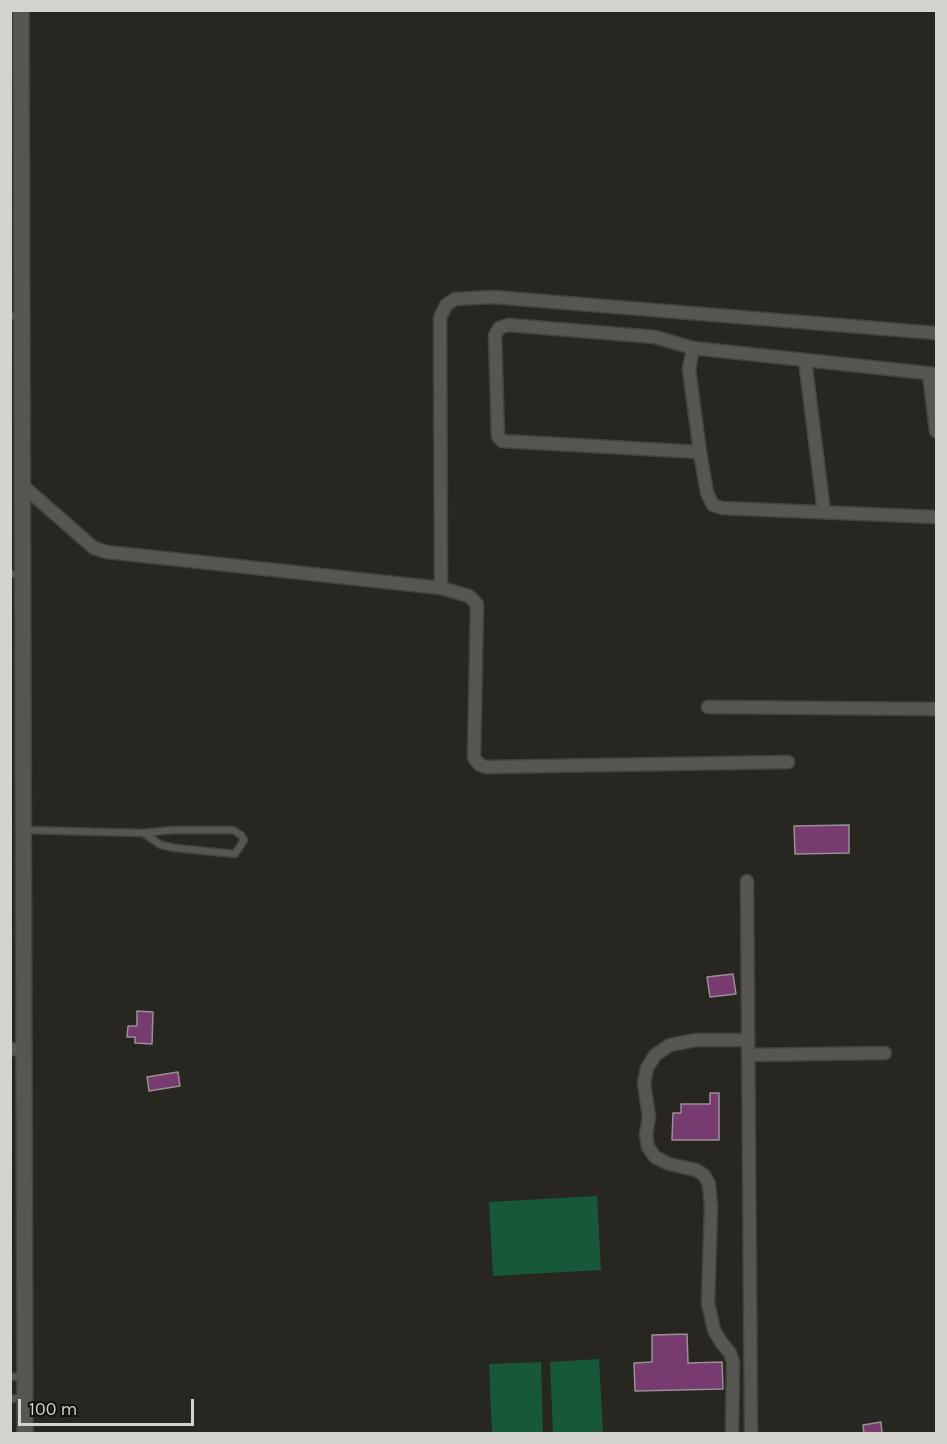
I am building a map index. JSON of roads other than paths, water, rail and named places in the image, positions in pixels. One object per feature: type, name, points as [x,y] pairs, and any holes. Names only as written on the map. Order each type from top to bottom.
[{"type":"street","points":[[21,10],[17,316],[23,486],[17,574],[24,830],[17,907],[17,1376],[18,1398],[25,1434]]},
{"type":"street","points":[[441,588],[440,318],[446,305],[455,299],[493,297],[936,333]]},
{"type":"street","points":[[700,452],[502,441],[498,436],[495,336],[499,328],[508,325],[655,337],[693,348],[933,374],[936,430]]},
{"type":"street","points":[[693,348],[689,369],[707,493],[713,505],[722,508],[936,517]]},
{"type":"street","points":[[805,360],[824,512]]},
{"type":"street","points":[[23,486],[94,548],[107,552],[441,588],[469,596],[477,604],[474,758],[480,765],[486,767],[788,762]]},
{"type":"street","points":[[708,707],[936,709]]},
{"type":"street","points":[[747,881],[751,1434]]},
{"type":"street","points":[[732,1434],[733,1362],[730,1353],[714,1330],[708,1304],[711,1207],[709,1184],[704,1175],[696,1170],[669,1164],[655,1157],[648,1147],[646,1135],[650,1117],[644,1083],[647,1068],[655,1055],[670,1045],[696,1040],[748,1040]]},
{"type":"street","points":[[748,1055],[885,1053]]},
{"type":"street","points":[[730,1353],[751,1351]]},
{"type":"lane","points":[[24,830],[143,833],[173,830],[233,830],[244,840],[236,854],[160,845],[143,833]]}]
